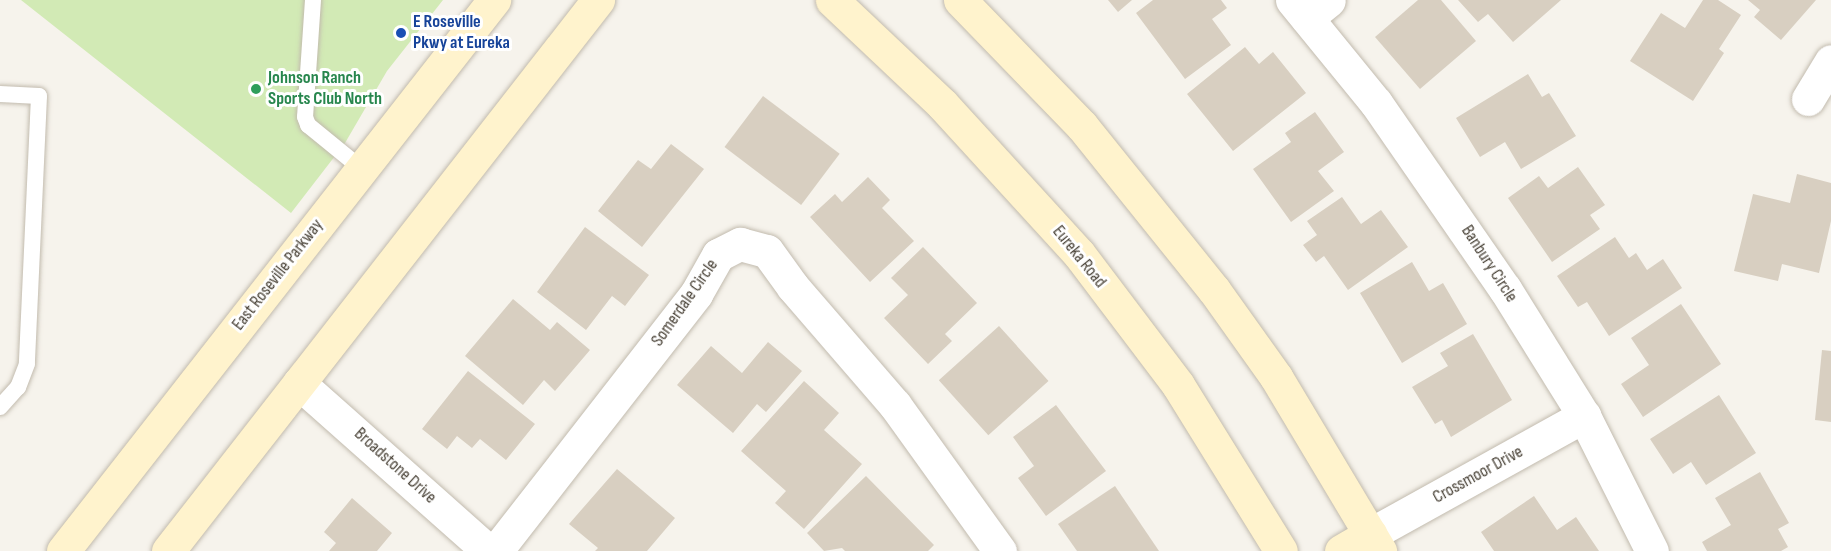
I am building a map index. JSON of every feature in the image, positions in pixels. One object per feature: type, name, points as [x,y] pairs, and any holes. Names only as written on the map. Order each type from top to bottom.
[{"type":"main road","name":"East Roseville Parkway","points":[[63,551],[494,0]]},
{"type":"main road","points":[[168,551],[598,0]]},
{"type":"main road","name":"Eureka Road","points":[[832,0],[942,104],[1079,254],[1178,386],[1281,551]]},
{"type":"main road","points":[[960,0],[1082,126],[1215,290],[1276,377],[1376,542],[1341,551]]},
{"type":"street","name":"Banbury Circle","points":[[1309,6],[1452,208],[1584,416],[1652,551]]},
{"type":"street","points":[[1809,99],[1831,61]]},
{"type":"street","name":"Somerdale Circle","points":[[496,551],[696,294],[718,255],[740,244],[767,251],[793,288],[896,405],[1000,551]]},
{"type":"street","name":"Broadstone Drive","points":[[299,383],[489,551]]},
{"type":"street","name":"Crossmoor Drive","points":[[1376,542],[1584,416]]},
{"type":"lane","points":[[313,0],[304,117],[308,125],[362,169]]},
{"type":"lane","points":[[0,94],[39,96],[27,364],[18,387],[0,408]]},
{"type":"green space","name":"Johnson Ranch Sports Club North","points":[[21,0],[443,0],[387,71],[345,143],[291,213]]},
{"type":"building","points":[[1108,0],[1132,0],[1118,12]]},
{"type":"building","points":[[1153,0],[1221,0],[1227,8],[1212,19],[1231,45],[1185,79],[1136,13]]},
{"type":"building","points":[[1418,0],[1441,0],[1476,41],[1420,89],[1375,37]]},
{"type":"building","points":[[1458,0],[1561,0],[1513,42],[1488,14],[1478,22]]},
{"type":"building","points":[[1703,0],[1718,0],[1741,15],[1719,49],[1724,53],[1693,101],[1630,61],[1661,13],[1685,28]]},
{"type":"building","points":[[1748,0],[1816,0],[1781,40],[1754,17],[1760,10]]},
{"type":"building","points":[[1245,47],[1259,64],[1273,52],[1306,93],[1233,151],[1187,94]]},
{"type":"building","points":[[1528,74],[1542,97],[1549,93],[1576,136],[1521,169],[1505,142],[1480,157],[1456,118]]},
{"type":"building","points":[[763,96],[840,154],[801,205],[724,147]]},
{"type":"building","points":[[1315,112],[1344,152],[1318,171],[1334,191],[1291,222],[1253,169],[1291,142],[1285,133]]},
{"type":"building","points":[[671,144],[704,169],[642,247],[598,211],[638,160],[651,169]]},
{"type":"building","points":[[1578,167],[1605,205],[1590,215],[1600,229],[1552,262],[1508,198],[1539,176],[1548,188]]},
{"type":"building","points":[[1797,174],[1831,183],[1831,221],[1819,273],[1782,264],[1778,281],[1734,271],[1753,194],[1790,203]]},
{"type":"building","points":[[868,177],[890,200],[882,208],[914,241],[870,282],[810,217],[835,194],[842,202]]},
{"type":"building","points":[[1342,197],[1361,224],[1381,210],[1408,247],[1348,290],[1324,256],[1316,262],[1303,245],[1317,235],[1307,221]]},
{"type":"building","points":[[585,227],[649,275],[625,306],[612,296],[586,330],[537,292]]},
{"type":"building","points":[[1615,237],[1629,258],[1636,253],[1647,270],[1663,259],[1682,288],[1609,336],[1587,302],[1578,307],[1557,276]]},
{"type":"building","points":[[923,247],[977,303],[945,334],[952,341],[928,364],[884,318],[908,295],[891,278]]},
{"type":"building","points":[[1412,262],[1429,291],[1443,283],[1467,324],[1402,363],[1360,293]]},
{"type":"building","points":[[513,299],[550,330],[557,322],[590,350],[555,391],[544,380],[523,405],[465,356]]},
{"type":"building","points":[[1681,304],[1721,364],[1643,417],[1621,384],[1649,365],[1631,338]]},
{"type":"building","points":[[999,326],[1049,381],[988,435],[939,380]]},
{"type":"building","points":[[1473,334],[1512,400],[1451,437],[1442,420],[1435,424],[1412,387],[1448,366],[1440,353]]},
{"type":"building","points":[[768,342],[802,371],[766,412],[757,404],[733,433],[677,385],[711,346],[742,373]]},
{"type":"building","points":[[1822,350],[1831,351],[1831,422],[1815,420]]},
{"type":"building","points":[[468,371],[535,424],[506,460],[480,439],[472,448],[457,436],[447,449],[422,429]]},
{"type":"building","points":[[804,381],[839,413],[824,430],[862,464],[804,529],[775,503],[786,491],[741,451]]},
{"type":"building","points":[[1719,395],[1756,453],[1706,485],[1691,462],[1673,474],[1650,439]]},
{"type":"building","points":[[1056,405],[1106,471],[1046,516],[1018,478],[1034,466],[1013,437]]},
{"type":"building","points":[[617,469],[675,518],[647,551],[595,551],[598,548],[569,524]]},
{"type":"building","points":[[1760,472],[1789,523],[1778,529],[1788,547],[1781,551],[1707,551],[1702,542],[1731,525],[1715,498]]},
{"type":"building","points":[[866,476],[934,545],[928,551],[845,551],[842,548],[824,551],[807,533]]},
{"type":"building","points":[[1115,486],[1159,551],[1077,551],[1058,524]]},
{"type":"building","points":[[1534,496],[1557,530],[1576,517],[1599,551],[1494,551],[1481,532]]},
{"type":"building","points":[[352,498],[392,533],[377,551],[329,551],[336,543],[324,532]]},
{"type":"place","name":"E Roseville Pkwy at Eureka","points":[[401,33]]},
{"type":"place","name":"Johnson Ranch Sports Club North","points":[[256,89]]}]
